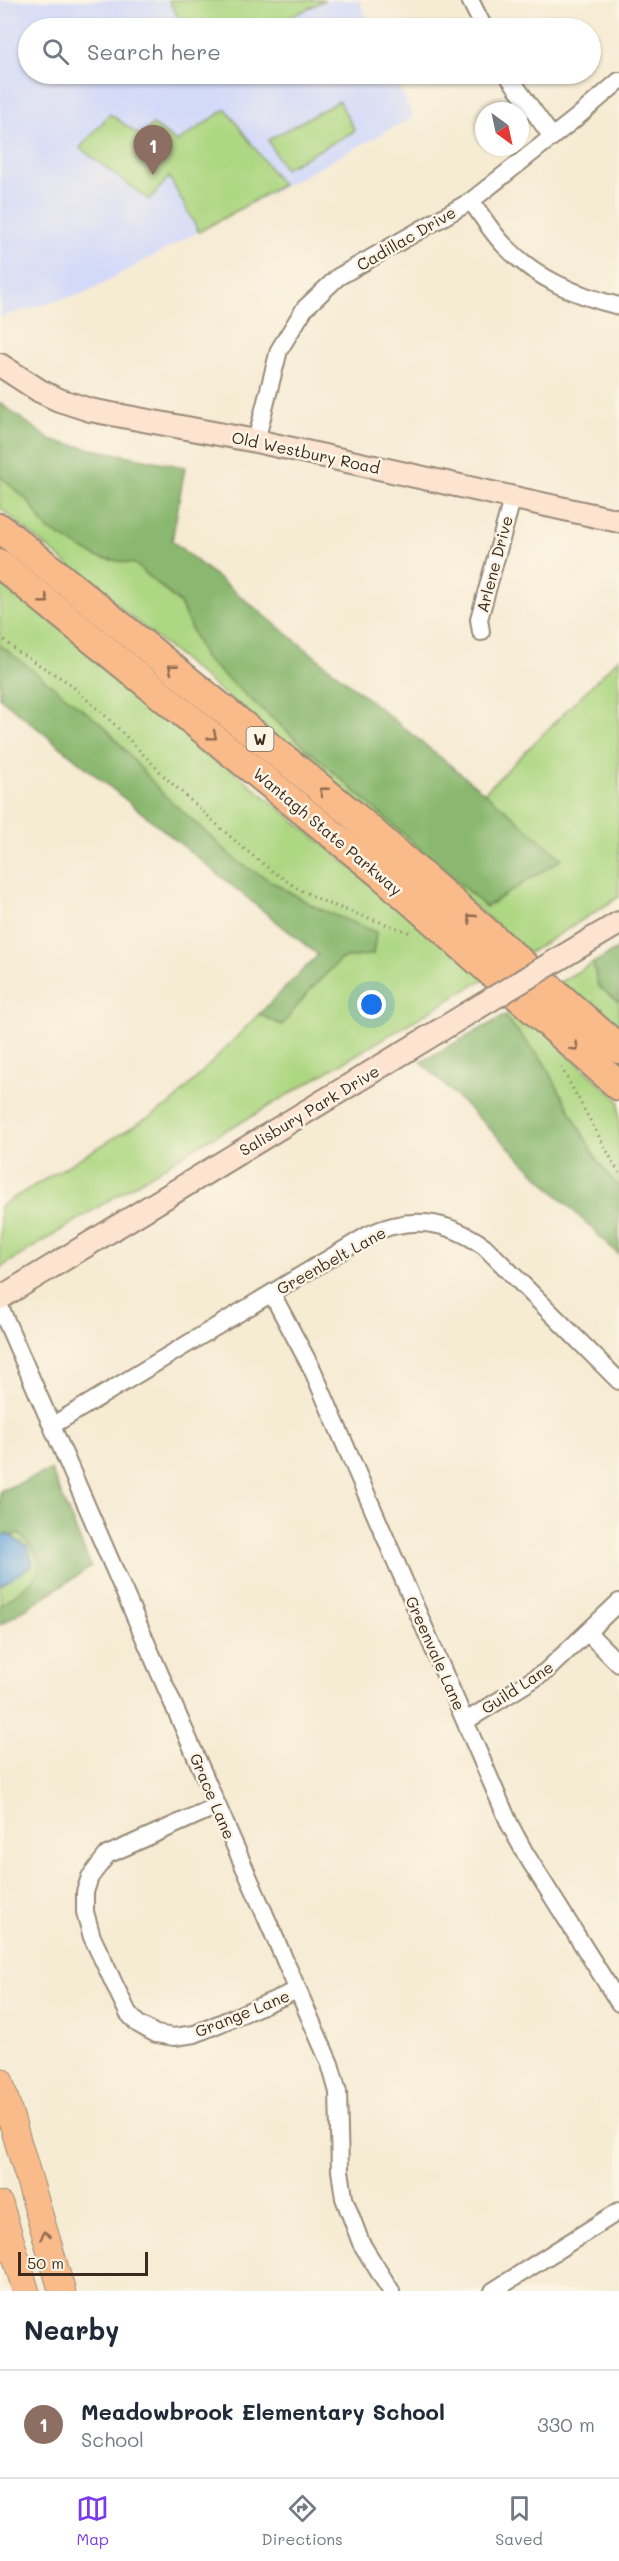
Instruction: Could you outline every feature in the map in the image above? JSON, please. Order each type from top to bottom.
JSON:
[{"type":"highway","name":"Wantagh State Parkway","points":[[0,528],[351,813],[619,1049]]},
{"type":"highway","name":"Wantagh State Parkway","points":[[0,564],[373,866],[619,1086]]},
{"type":"main road","name":"Old Westbury Road","points":[[0,365],[40,391],[90,410],[256,441],[619,521]]},
{"type":"main road","name":"Salisbury Park Drive","points":[[0,1298],[619,923]]},
{"type":"main road","points":[[0,2081],[62,2291]]},
{"type":"main road","points":[[0,2205],[26,2291]]},
{"type":"street","points":[[470,0],[479,18]]},
{"type":"street","name":"Cadillac Drive","points":[[256,441],[279,350],[305,308],[338,277],[471,201],[619,81]]},
{"type":"street","points":[[514,84],[552,137]]},
{"type":"street","points":[[471,201],[503,244],[523,262],[564,289],[619,306]]},
{"type":"street","name":"Arlene Drive","points":[[481,632],[480,619],[513,496]]},
{"type":"street","name":"Greenbelt Lane","points":[[53,1425],[369,1235],[385,1227],[421,1222],[464,1232],[484,1246],[619,1382]]},
{"type":"street","name":"Greenvale Lane","points":[[272,1294],[312,1371],[525,1853],[619,2002]]},
{"type":"street","name":"Grace Lane","points":[[0,1307],[330,2064],[338,2092],[340,2170],[344,2198],[361,2243],[392,2291]]},
{"type":"street","name":"Guild Lane","points":[[466,1721],[545,1672],[619,1602]]},
{"type":"street","points":[[588,1633],[619,1664]]},
{"type":"street","name":"Grange Lane","points":[[217,1806],[107,1855],[90,1877],[85,1892],[85,1912],[92,1936],[128,2013],[138,2024],[156,2034],[174,2037],[195,2034],[298,1990]]},
{"type":"street","points":[[493,2291],[619,2211]]},
{"type":"path","points":[[0,636],[18,652],[69,683],[113,723],[167,779],[243,848],[288,882],[329,904],[419,935]]},
{"type":"path","points":[[558,1060],[619,1173]]},
{"type":"shaded area","points":[[0,0],[359,0],[367,18],[18,18],[18,84],[398,84],[413,117],[84,293],[0,317]]},
{"type":"green space","points":[[169,0],[325,0],[288,18],[179,18]]},
{"type":"green space","points":[[339,101],[355,131],[284,169],[268,140]]},
{"type":"green space","points":[[226,109],[282,185],[199,232],[169,177],[149,200],[80,148],[110,114],[142,137],[152,124],[177,142]]},
{"type":"green space","points":[[0,403],[52,441],[185,467],[172,541],[512,815],[562,859],[486,907],[204,658],[180,603],[135,564],[97,557],[47,529],[29,502],[0,476]]},
{"type":"green space","points":[[0,476],[29,502],[47,529],[97,557],[135,564],[180,604],[204,658],[486,907],[512,815],[484,793],[619,658],[619,897],[529,953],[289,748],[0,508]]},
{"type":"green space","points":[[0,579],[486,978],[247,1119],[205,1141],[0,1268],[0,1206],[171,1104],[259,1014],[282,1025],[310,990],[341,959],[373,954],[376,933],[315,907],[241,864],[163,794],[104,726],[10,655],[0,645]]},
{"type":"green space","points":[[0,645],[104,726],[163,794],[241,864],[315,907],[376,932],[373,954],[341,959],[310,990],[282,1025],[259,1014],[318,955],[0,698]]},
{"type":"green space","points":[[619,948],[619,1002],[598,986],[593,963]]},
{"type":"green space","points":[[593,963],[598,986],[619,1002],[619,1037],[560,982]]},
{"type":"green space","points":[[518,1007],[619,1101],[619,1188],[597,1160],[543,1061],[504,1016]]},
{"type":"green space","points":[[504,1016],[543,1061],[597,1160],[619,1188],[619,1255],[421,1062]]},
{"type":"green space","points":[[51,1470],[91,1567],[0,1625],[0,1605],[36,1576],[40,1565],[35,1552],[19,1533],[0,1540],[0,1491]]},
{"type":"green space","points":[[19,1533],[37,1556],[39,1570],[24,1588],[0,1605],[0,1540]]},
{"type":"water","points":[[7,1534],[28,1547],[33,1565],[0,1586],[0,1536]]},
{"type":"place","name":"Meadowbrook Elementary School","points":[[153,175]]}]
